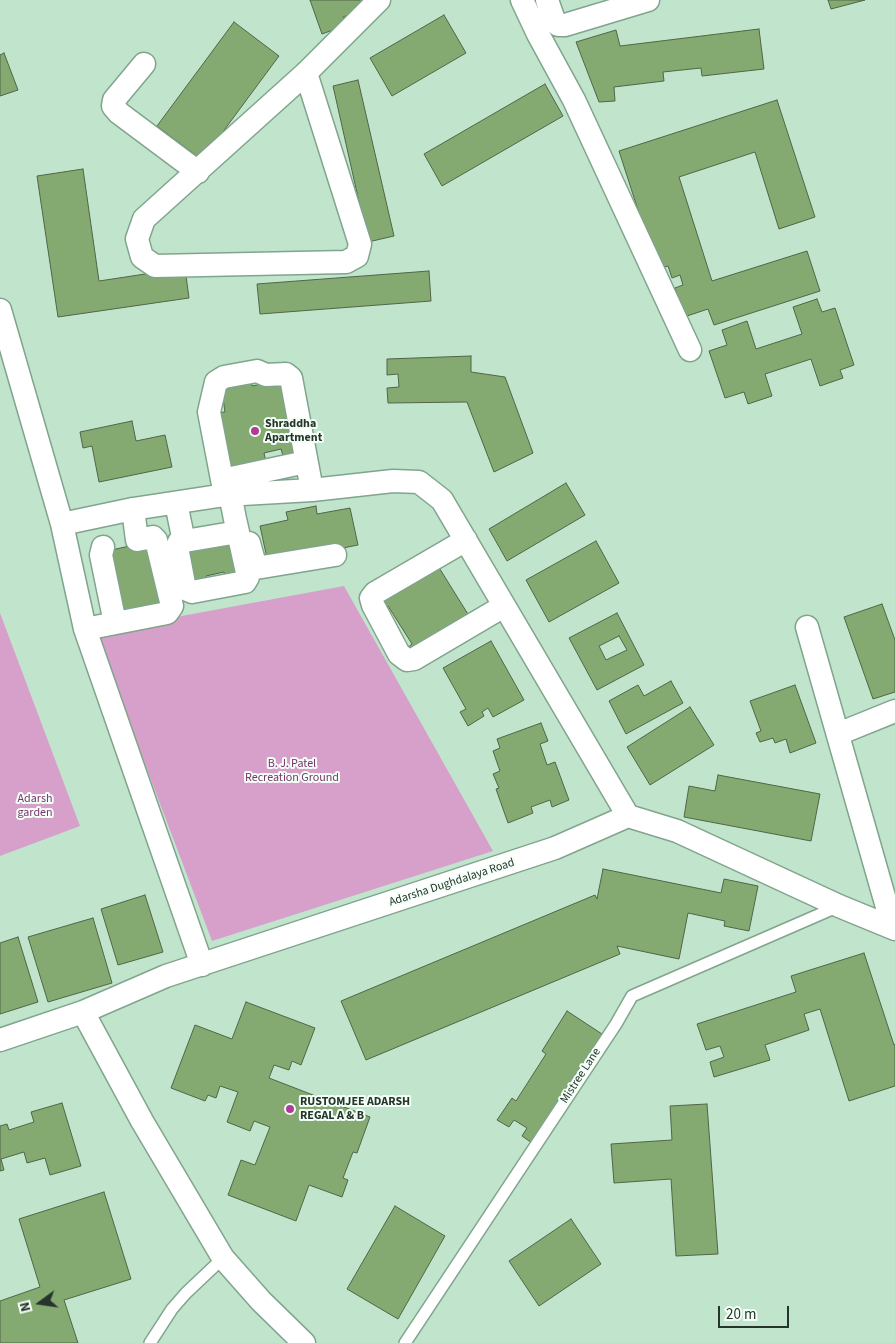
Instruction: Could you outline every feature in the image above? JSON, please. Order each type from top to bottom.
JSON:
[{"type":"street","points":[[306,73],[360,244],[357,256],[346,262],[155,266],[142,257],[138,239],[144,219],[306,73],[379,0]]},
{"type":"street","points":[[522,0],[574,100],[690,350]]},
{"type":"street","points":[[547,0],[554,20],[558,25],[565,25],[648,0]]},
{"type":"street","points":[[144,64],[114,100],[113,106],[119,113],[198,172]]},
{"type":"street","points":[[0,310],[9,372],[62,524],[85,629],[202,965]]},
{"type":"street","points":[[238,532],[179,542],[176,547],[185,589],[192,592],[245,582],[248,577],[229,491],[209,412],[216,382],[224,377],[257,372],[266,375],[286,374],[291,378],[312,490]]},
{"type":"street","points":[[62,524],[229,491],[306,462]]},
{"type":"street","points":[[229,491],[312,490],[393,481],[420,482],[442,500],[628,816],[677,831],[839,906],[894,928]]},
{"type":"street","points":[[229,491],[256,568],[335,555]]},
{"type":"street","points":[[176,502],[184,542]]},
{"type":"street","points":[[85,629],[167,613],[172,606],[156,540],[153,537],[133,541],[133,509]]},
{"type":"street","points":[[466,540],[375,593],[371,598],[372,606],[399,654],[407,660],[414,659],[504,606]]},
{"type":"street","points":[[103,547],[101,555],[114,623]]},
{"type":"street","points":[[807,627],[894,928]]},
{"type":"street","points":[[838,734],[895,711]]},
{"type":"street","name":"Adarsha Dughdalaya Road","points":[[0,1040],[83,1012],[166,976],[555,848],[628,816]]},
{"type":"street","points":[[83,1012],[142,1122],[223,1258],[261,1301],[304,1343]]},
{"type":"lane","name":"Mistree Lane","points":[[405,1343],[616,1024],[632,996],[839,906]]},
{"type":"lane","points":[[150,1343],[172,1309],[223,1258]]},
{"type":"green space","name":"B. J. Patel Recreation Ground","points":[[344,586],[493,851],[212,941],[95,632]]},
{"type":"green space","name":"Adarsh garden","points":[[0,613],[80,826],[0,856]]},
{"type":"building","points":[[310,0],[360,0],[363,9],[343,17],[346,25],[322,34]]},
{"type":"building","points":[[828,0],[865,0],[831,9]]},
{"type":"building","points":[[444,15],[466,53],[392,96],[370,58]]},
{"type":"building","points":[[234,22],[279,56],[202,160],[157,126]]},
{"type":"building","points":[[759,29],[764,69],[702,76],[701,68],[663,72],[664,81],[614,87],[615,101],[599,102],[576,42],[616,30],[620,46]]},
{"type":"building","points":[[4,53],[18,90],[0,96],[0,55]]},
{"type":"building","points":[[358,80],[394,236],[368,242],[333,86]]},
{"type":"building","points":[[545,84],[563,116],[442,186],[424,154]]},
{"type":"building","points":[[777,100],[815,217],[779,229],[755,152],[679,177],[712,281],[807,251],[820,291],[714,325],[708,309],[684,317],[675,288],[683,285],[680,275],[672,278],[668,266],[657,269],[619,151]]},
{"type":"building","points":[[83,169],[99,281],[185,268],[189,298],[58,317],[37,176]]},
{"type":"building","points":[[429,271],[431,301],[260,314],[257,284]]},
{"type":"building","points":[[817,299],[822,312],[835,308],[854,365],[840,370],[843,378],[820,386],[811,359],[765,374],[772,396],[748,404],[744,392],[725,398],[709,351],[727,345],[722,330],[747,321],[756,349],[802,334],[793,307]]},
{"type":"building","points":[[471,356],[471,372],[505,377],[533,453],[494,472],[467,402],[388,403],[387,388],[399,387],[398,374],[387,375],[387,359]]},
{"type":"building","name":"Shraddha Apartment","points":[[250,377],[252,386],[281,380],[297,456],[284,459],[281,449],[264,453],[266,462],[228,476],[215,413],[225,412],[221,385]]},
{"type":"building","points":[[132,421],[136,441],[165,435],[172,467],[99,482],[92,446],[83,448],[80,432]]},
{"type":"building","points":[[566,483],[585,515],[507,561],[489,529]]},
{"type":"building","points":[[316,506],[317,514],[350,508],[358,545],[268,563],[260,526],[288,520],[286,512]]},
{"type":"building","points":[[235,537],[244,578],[226,581],[224,572],[206,576],[208,585],[189,589],[181,548]]},
{"type":"building","points":[[152,541],[165,605],[120,614],[107,551]]},
{"type":"building","points":[[596,541],[619,583],[549,622],[526,580]]},
{"type":"building","points":[[438,566],[471,619],[411,656],[407,648],[412,644],[388,606],[383,609],[379,602]]},
{"type":"building","points":[[882,604],[895,640],[895,692],[873,699],[844,617]]},
{"type":"building","points":[[617,613],[644,665],[597,690],[569,638]],"holes":[[[619,636],[627,650],[606,660],[599,646]]]},
{"type":"building","points":[[491,641],[524,700],[493,717],[488,708],[482,712],[484,716],[468,726],[460,712],[466,709],[443,668]]},
{"type":"building","points":[[671,681],[683,703],[626,734],[609,701],[638,685],[644,696]]},
{"type":"building","points":[[795,685],[816,743],[790,753],[786,739],[775,743],[773,738],[760,742],[756,733],[761,731],[750,701]]},
{"type":"building","points":[[690,707],[714,745],[650,785],[627,747]]},
{"type":"building","points":[[541,723],[548,741],[540,744],[547,765],[555,762],[569,800],[552,807],[550,800],[531,807],[533,813],[508,823],[496,789],[499,788],[493,774],[500,771],[493,751],[500,748],[497,739]]},
{"type":"building","points":[[718,775],[820,794],[811,841],[684,817],[689,786],[715,791]]},
{"type":"building","points":[[603,869],[721,893],[724,879],[758,886],[749,931],[724,926],[725,921],[688,913],[679,959],[617,946],[620,954],[366,1060],[341,1001],[595,895],[597,899]]},
{"type":"building","points":[[145,895],[163,952],[118,965],[101,909]]},
{"type":"building","points":[[93,918],[112,983],[48,1002],[28,937]]},
{"type":"building","points":[[18,937],[38,1002],[0,1014],[0,943]]},
{"type":"building","points":[[864,953],[895,1044],[895,1086],[849,1101],[820,1009],[804,1014],[809,1030],[765,1045],[770,1060],[714,1077],[710,1062],[724,1057],[720,1046],[706,1050],[697,1024],[796,992],[791,976]]},
{"type":"building","name":"RUSTOMJEE ADARSH REGAL A & B","points":[[246,1002],[315,1028],[301,1065],[292,1061],[289,1070],[274,1065],[269,1078],[370,1117],[357,1153],[353,1152],[343,1178],[348,1180],[342,1197],[309,1185],[296,1221],[228,1195],[241,1160],[255,1165],[270,1127],[254,1121],[250,1131],[227,1122],[238,1092],[220,1086],[216,1098],[208,1095],[205,1101],[171,1088],[195,1025],[232,1039]]},
{"type":"building","points":[[567,1011],[602,1034],[532,1143],[522,1136],[527,1128],[514,1120],[509,1127],[497,1120],[512,1098],[516,1101],[546,1054],[542,1051]]},
{"type":"building","points":[[62,1103],[81,1166],[50,1175],[45,1158],[27,1163],[24,1152],[1,1159],[4,1170],[0,1171],[0,1126],[7,1124],[9,1130],[34,1122],[31,1112]]},
{"type":"building","points":[[707,1104],[718,1254],[676,1256],[671,1179],[614,1183],[611,1144],[672,1140],[670,1106]]},
{"type":"building","points":[[104,1192],[131,1279],[64,1300],[78,1343],[0,1343],[0,1301],[40,1287],[19,1219]]},
{"type":"building","points":[[395,1206],[445,1236],[398,1319],[347,1289]]},
{"type":"building","points":[[571,1219],[601,1264],[539,1306],[509,1261]]},
{"type":"place","name":"Shraddha Apartment","points":[[255,431]]},
{"type":"place","name":"RUSTOMJEE ADARSH REGAL A & B","points":[[290,1109]]}]
